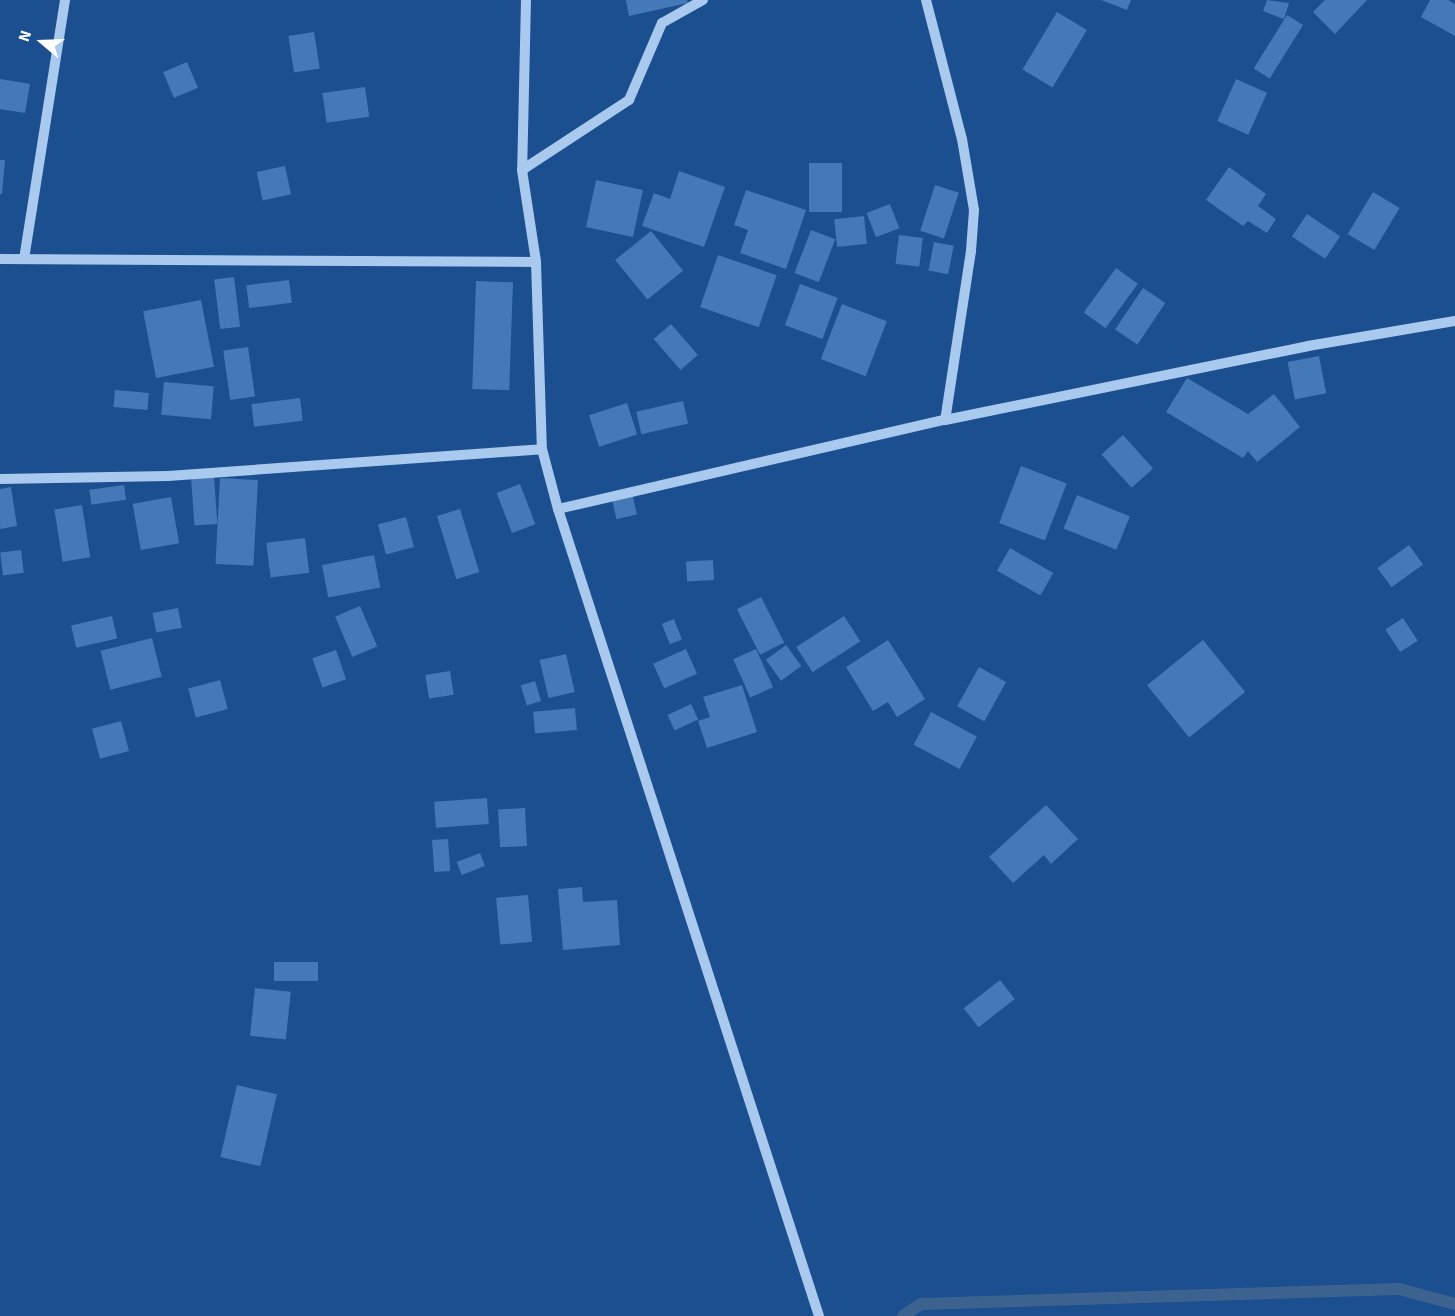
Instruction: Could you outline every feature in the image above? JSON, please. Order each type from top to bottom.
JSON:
[{"type":"street","points":[[24,260],[65,0]]},
{"type":"street","points":[[526,0],[522,170],[536,262],[542,449],[558,509],[819,1316]]},
{"type":"street","points":[[522,170],[629,100],[662,23],[703,0]]},
{"type":"street","points":[[926,0],[962,139],[974,210],[971,250],[945,420]]},
{"type":"street","points":[[0,259],[536,262]]},
{"type":"street","points":[[558,509],[945,420],[1308,346],[1455,321]]},
{"type":"street","points":[[0,478],[168,476],[542,449]]},
{"type":"building","points":[[626,0],[687,0],[688,3],[629,16]]},
{"type":"building","points":[[1101,0],[1131,0],[1127,10]]},
{"type":"building","points":[[1267,0],[1289,3],[1284,19],[1263,11]]},
{"type":"building","points":[[1325,0],[1367,0],[1335,34],[1313,12]]},
{"type":"building","points":[[1430,0],[1448,0],[1455,4],[1455,36],[1421,17]]},
{"type":"building","points":[[1057,12],[1087,30],[1052,87],[1022,69]]},
{"type":"building","points":[[1287,15],[1303,25],[1270,78],[1254,68]]},
{"type":"building","points":[[314,32],[320,69],[294,73],[288,36]]},
{"type":"building","points":[[187,62],[198,88],[174,98],[163,72]]},
{"type":"building","points":[[0,79],[30,84],[25,113],[0,109]]},
{"type":"building","points":[[1236,79],[1267,93],[1248,135],[1217,121]]},
{"type":"building","points":[[365,87],[369,117],[327,123],[322,93]]},
{"type":"building","points":[[0,160],[5,160],[2,194],[0,194]]},
{"type":"building","points":[[809,163],[842,163],[842,212],[809,212]]},
{"type":"building","points":[[285,166],[291,194],[263,200],[257,172]]},
{"type":"building","points":[[1229,167],[1266,194],[1258,206],[1276,219],[1267,233],[1248,221],[1243,226],[1206,200]]},
{"type":"building","points":[[679,171],[725,187],[704,247],[642,226],[654,193],[670,199]]},
{"type":"building","points":[[596,180],[643,190],[633,237],[586,227]]},
{"type":"building","points":[[935,185],[959,193],[944,238],[920,231]]},
{"type":"building","points":[[746,190],[806,210],[786,269],[740,253],[748,230],[734,225]]},
{"type":"building","points":[[1373,192],[1400,208],[1374,250],[1348,234]]},
{"type":"building","points":[[890,204],[899,228],[876,237],[867,213]]},
{"type":"building","points":[[1307,214],[1340,236],[1325,259],[1292,236]]},
{"type":"building","points":[[864,216],[867,244],[837,247],[834,219]]},
{"type":"building","points":[[811,230],[835,239],[819,282],[795,273]]},
{"type":"building","points":[[651,231],[683,271],[647,300],[615,260]]},
{"type":"building","points":[[899,235],[923,238],[919,267],[895,264]]},
{"type":"building","points":[[934,242],[954,246],[948,274],[928,270]]},
{"type":"building","points":[[718,255],[777,275],[759,327],[700,307]]},
{"type":"building","points":[[1116,268],[1138,284],[1106,328],[1084,312]]},
{"type":"building","points":[[234,277],[240,327],[220,329],[214,279]]},
{"type":"building","points":[[289,280],[292,303],[249,308],[246,285]]},
{"type":"building","points":[[476,281],[513,282],[509,390],[472,389]]},
{"type":"building","points":[[800,284],[838,298],[823,339],[785,325]]},
{"type":"building","points":[[1143,288],[1165,303],[1137,345],[1115,329]]},
{"type":"building","points":[[201,300],[214,367],[156,378],[143,311]]},
{"type":"building","points":[[842,304],[887,321],[866,376],[821,359]]},
{"type":"building","points":[[671,324],[698,355],[681,370],[654,339]]},
{"type":"building","points":[[248,347],[255,397],[230,400],[223,350]]},
{"type":"building","points":[[1319,356],[1326,393],[1295,399],[1288,362]]},
{"type":"building","points":[[1187,378],[1248,414],[1274,394],[1300,427],[1257,462],[1248,451],[1243,458],[1166,412]]},
{"type":"building","points":[[164,382],[214,386],[211,419],[161,415]]},
{"type":"building","points":[[115,390],[149,393],[147,410],[114,407]]},
{"type":"building","points":[[300,398],[303,421],[254,427],[251,404]]},
{"type":"building","points":[[683,401],[688,423],[641,434],[636,412]]},
{"type":"building","points":[[627,403],[637,434],[599,447],[589,415]]},
{"type":"building","points":[[1123,435],[1153,468],[1132,488],[1101,454]]},
{"type":"building","points":[[1021,466],[1067,484],[1045,541],[999,523]]},
{"type":"building","points":[[214,476],[217,524],[194,525],[191,478]]},
{"type":"building","points":[[220,478],[258,480],[253,566],[215,564]]},
{"type":"building","points":[[520,484],[535,524],[512,533],[497,493]]},
{"type":"building","points":[[124,485],[126,500],[91,505],[89,490]]},
{"type":"building","points":[[11,487],[17,526],[0,529],[0,489]]},
{"type":"building","points":[[632,493],[637,514],[616,519],[612,498]]},
{"type":"building","points":[[1077,495],[1130,516],[1116,550],[1064,528]]},
{"type":"building","points":[[171,497],[179,543],[141,550],[133,504]]},
{"type":"building","points":[[82,505],[90,557],[63,562],[54,509]]},
{"type":"building","points":[[460,509],[479,572],[456,579],[437,516]]},
{"type":"building","points":[[406,517],[414,547],[386,554],[378,525]]},
{"type":"building","points":[[305,538],[309,573],[271,577],[266,543]]},
{"type":"building","points":[[1409,545],[1423,564],[1392,587],[1377,568]]},
{"type":"building","points":[[1010,548],[1053,573],[1040,596],[997,571]]},
{"type":"building","points":[[21,550],[24,573],[3,575],[0,553]]},
{"type":"building","points":[[374,555],[380,587],[328,598],[322,565]]},
{"type":"building","points":[[713,560],[714,580],[687,581],[686,561]]},
{"type":"building","points":[[761,597],[784,642],[760,655],[737,609]]},
{"type":"building","points":[[360,606],[377,647],[352,657],[335,617]]},
{"type":"building","points":[[178,608],[182,628],[156,633],[152,613]]},
{"type":"building","points":[[112,616],[117,638],[76,648],[71,625]]},
{"type":"building","points":[[844,616],[860,641],[813,672],[796,647]]},
{"type":"building","points":[[1403,618],[1418,641],[1400,652],[1385,629]]},
{"type":"building","points":[[674,619],[682,640],[670,644],[662,624]]},
{"type":"building","points":[[152,638],[162,677],[110,690],[101,651]]},
{"type":"building","points":[[888,640],[925,699],[897,717],[888,702],[873,711],[846,667]]},
{"type":"building","points":[[1203,640],[1245,692],[1189,737],[1147,685]]},
{"type":"building","points":[[786,645],[801,666],[781,681],[766,660]]},
{"type":"building","points":[[686,649],[697,674],[664,688],[653,664]]},
{"type":"building","points":[[756,649],[773,687],[750,698],[733,659]]},
{"type":"building","points":[[336,650],[346,679],[322,687],[312,658]]},
{"type":"building","points":[[566,654],[575,692],[548,698],[540,660]]},
{"type":"building","points":[[979,667],[1006,682],[984,721],[957,706]]},
{"type":"building","points":[[450,671],[454,695],[429,699],[425,675]]},
{"type":"building","points":[[220,680],[228,709],[196,718],[188,689]]},
{"type":"building","points":[[535,681],[541,701],[527,705],[521,685]]},
{"type":"building","points":[[742,685],[757,732],[707,748],[698,721],[710,717],[703,697]]},
{"type":"building","points":[[691,704],[698,719],[675,730],[667,715]]},
{"type":"building","points":[[575,708],[577,730],[535,734],[533,712]]},
{"type":"building","points":[[931,712],[977,736],[960,769],[914,745]]},
{"type":"building","points":[[121,721],[129,751],[100,759],[92,729]]},
{"type":"building","points":[[487,798],[489,824],[436,828],[434,802]]},
{"type":"building","points":[[1046,805],[1078,839],[1051,864],[1044,855],[1013,883],[989,857]]},
{"type":"building","points":[[525,808],[527,846],[500,847],[498,809]]},
{"type":"building","points":[[448,839],[450,871],[434,872],[432,840]]},
{"type":"building","points":[[480,853],[485,866],[462,875],[457,862]]},
{"type":"building","points":[[582,887],[583,902],[617,900],[620,945],[563,950],[558,889]]},
{"type":"building","points":[[528,895],[532,942],[500,945],[496,898]]},
{"type":"building","points":[[274,962],[318,962],[318,981],[274,981]]},
{"type":"building","points":[[1000,980],[1015,999],[979,1027],[964,1008]]},
{"type":"building","points":[[255,988],[291,992],[286,1040],[250,1036]]},
{"type":"building","points":[[237,1085],[277,1094],[260,1166],[220,1157]]},
{"type":"waterway","points":[[903,1316],[921,1304],[1399,1289],[1455,1304]]}]
